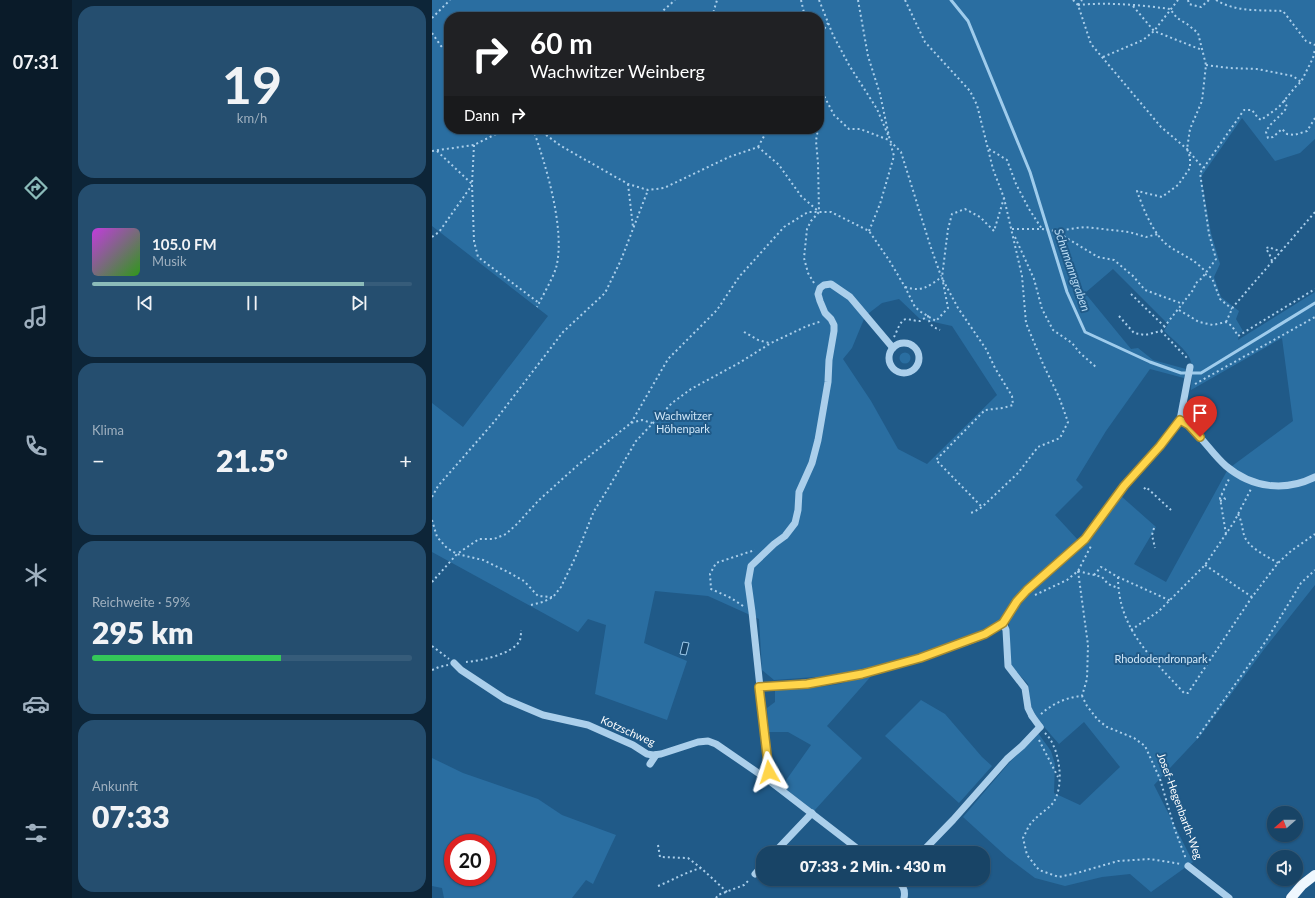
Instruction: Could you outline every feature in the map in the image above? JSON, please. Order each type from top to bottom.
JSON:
[{"type":"main road","points":[[1291,898],[1302,885],[1315,875]]},
{"type":"street","points":[[767,779],[769,772],[748,583],[751,566],[774,544],[785,536],[795,523],[798,510],[799,492],[818,440],[828,382],[829,360],[834,325],[825,313],[820,301],[818,294],[820,288],[824,285],[831,284],[839,288],[850,297],[892,347]]},
{"type":"street","points":[[904,343],[914,346],[919,355],[919,360],[914,369],[901,372],[892,367],[889,358],[892,347],[904,343]]},
{"type":"street","points":[[759,687],[807,684],[870,672],[920,658],[964,643],[985,634],[1003,623],[1017,601],[1027,590],[1085,539],[1124,486],[1160,446],[1180,420],[1190,367]]},
{"type":"street","points":[[1180,420],[1189,425],[1226,466],[1245,478],[1271,486],[1282,486],[1293,485],[1315,477]]},
{"type":"street","points":[[928,846],[1007,759],[1037,730],[1034,717],[1028,708],[1025,688],[1008,666],[1006,630],[1003,623]]},
{"type":"street","name":"Kotzschweg","points":[[454,663],[461,670],[505,699],[543,714],[588,725],[633,745],[647,754],[656,755],[698,742],[708,741],[716,744],[767,779],[854,846]]},
{"type":"street","points":[[650,764],[656,755]]},
{"type":"street","points":[[781,846],[812,813]]},
{"type":"street","name":"Josef-Hegenbarth-Weg","points":[[1188,866],[1229,898]]},
{"type":"street","points":[[904,886],[904,898]]},
{"type":"path","points":[[432,18],[450,0]]},
{"type":"path","points":[[662,12],[675,0]]},
{"type":"path","points":[[713,12],[717,0]]},
{"type":"path","points":[[801,0],[804,12]]},
{"type":"path","points":[[818,0],[823,12]]},
{"type":"path","points":[[858,0],[868,56],[880,94],[894,156],[880,204],[869,231]]},
{"type":"path","points":[[905,0],[925,42],[970,92],[978,105],[993,169],[1004,198],[1012,229],[1022,276],[1026,323],[1059,397],[1068,422],[1060,438],[1038,447],[1018,473],[982,507],[970,513]]},
{"type":"path","points":[[1073,0],[1078,4],[1090,44],[1160,127],[1187,149],[1203,168]]},
{"type":"path","points":[[1078,4],[1082,0]]},
{"type":"path","points":[[1103,58],[1143,40],[1154,31],[1178,0]]},
{"type":"path","points":[[1188,0],[1189,4],[1201,7],[1209,0]]},
{"type":"path","points":[[1216,0],[1223,5],[1239,8],[1283,11],[1306,41],[1315,45]]},
{"type":"path","points":[[1078,4],[1102,2],[1170,9],[1177,18],[1188,24],[1198,33],[1206,65],[1202,101],[1190,130],[1187,149],[1190,157],[1190,168],[1178,184],[1162,197],[1137,191],[1144,211],[1164,242],[1194,261],[1212,278],[1220,299],[1232,309]]},
{"type":"path","points":[[1133,6],[1154,31],[1202,50]]},
{"type":"path","points":[[824,14],[849,65],[877,109],[890,141],[901,152],[930,245],[942,277],[958,308],[986,349],[995,368],[1012,396],[1013,405],[985,410],[936,460],[982,507]]},
{"type":"path","points":[[824,29],[828,23]]},
{"type":"path","points":[[432,33],[444,49]]},
{"type":"path","points":[[1118,316],[1134,333],[1145,335],[1161,331],[1183,304],[1196,283],[1206,273],[1216,259],[1209,234],[1200,173],[1244,110],[1252,110],[1261,120],[1278,107],[1296,85],[1301,82],[1313,58],[1315,49]]},
{"type":"path","points":[[1206,65],[1257,69],[1292,76],[1301,82]]},
{"type":"path","points":[[824,96],[834,115],[849,129],[860,129],[890,141]]},
{"type":"path","points":[[1284,100],[1286,107],[1282,114],[1268,127],[1266,132],[1268,138],[1273,137],[1282,129],[1287,134],[1294,135],[1307,130],[1315,118]]},
{"type":"path","points":[[432,151],[474,145],[496,134]]},
{"type":"path","points":[[536,134],[551,192],[559,239],[556,268],[537,307]]},
{"type":"path","points":[[544,134],[560,146],[628,184],[648,190],[664,188],[729,157],[758,147],[765,134]]},
{"type":"path","points":[[817,134],[816,141],[819,212],[811,221],[807,230],[804,258],[808,273],[817,288],[818,294]]},
{"type":"path","points":[[474,145],[472,184],[474,241],[478,257],[539,303]]},
{"type":"path","points":[[758,147],[779,165],[801,196],[819,212]]},
{"type":"path","points":[[988,148],[1007,160],[1016,184],[1029,209],[1042,229]]},
{"type":"path","points":[[437,151],[472,184]]},
{"type":"path","points":[[432,237],[439,232],[472,184]]},
{"type":"path","points":[[628,184],[633,228]]},
{"type":"path","points":[[432,497],[438,486],[494,422],[563,332],[605,293],[621,260],[648,190]]},
{"type":"path","points":[[432,582],[457,554],[479,539],[494,539],[506,534],[539,500],[578,465],[631,423],[668,360],[717,310],[740,277],[784,227],[808,212],[831,212],[869,231],[889,260],[915,307],[936,321],[948,308],[942,277],[948,229],[952,214],[965,209],[980,217],[994,231],[1004,198]]},
{"type":"path","points":[[1226,322],[1232,309],[1315,212]]},
{"type":"path","points":[[1012,229],[1042,229],[1055,231],[1085,227],[1129,232],[1146,237],[1158,234]]},
{"type":"path","points":[[1012,229],[1034,279],[1042,309],[1053,330],[1072,343],[1080,353],[1097,368]]},
{"type":"path","points":[[1055,231],[1098,257],[1114,260],[1133,276],[1145,290],[1183,304]]},
{"type":"path","points":[[1272,261],[1266,248],[1270,247],[1281,251]]},
{"type":"path","points":[[1269,253],[1273,249]]},
{"type":"path","points":[[905,287],[916,290],[927,286],[942,277]]},
{"type":"path","points":[[1178,310],[1199,322],[1213,325],[1226,322],[1232,326],[1238,336],[1315,289]]},
{"type":"path","points":[[1131,294],[1164,326]]},
{"type":"path","points":[[928,316],[929,322],[932,326],[940,330]]},
{"type":"path","points":[[892,347],[904,320],[920,322],[928,316]]},
{"type":"path","points":[[1187,389],[1315,317]]},
{"type":"path","points":[[531,605],[543,602],[553,597],[561,587],[575,558],[594,511],[610,487],[636,441],[672,403],[691,389],[770,343],[807,326],[831,319]]},
{"type":"path","points":[[1161,331],[1188,359],[1190,367]]},
{"type":"path","points":[[744,332],[758,340],[770,343]]},
{"type":"path","points":[[631,423],[642,420],[652,423]]},
{"type":"path","points":[[1226,534],[1220,501],[1221,495],[1233,470]]},
{"type":"path","points":[[1131,630],[1171,601],[1205,565],[1226,534],[1255,482]]},
{"type":"path","points":[[1144,489],[1146,487],[1170,510]]},
{"type":"path","points":[[1220,501],[1225,499],[1221,495]]},
{"type":"path","points":[[1238,514],[1241,519],[1244,535],[1250,544],[1278,563]]},
{"type":"path","points":[[432,520],[437,537],[447,548],[457,554],[483,560],[508,572],[524,581],[538,596],[553,597]]},
{"type":"path","points":[[1154,528],[1152,535],[1155,548]]},
{"type":"path","points":[[1118,577],[1118,588],[1124,612],[1131,630],[1142,646],[1184,693],[1188,693],[1252,597],[1278,563],[1291,551],[1315,534]]},
{"type":"path","points":[[1035,596],[1067,580],[1078,571],[1094,541]]},
{"type":"path","points":[[752,612],[731,598],[711,589],[710,574],[716,563],[758,549]]},
{"type":"path","points":[[1205,565],[1252,597]]},
{"type":"path","points":[[1094,575],[1101,567],[1118,577],[1171,601]]},
{"type":"path","points":[[1197,738],[1266,641],[1301,583],[1315,570]]},
{"type":"path","points":[[1078,571],[1102,578],[1108,584],[1118,588]]},
{"type":"path","points":[[1034,717],[1056,703],[1076,696],[1082,696],[1087,679],[1088,645],[1078,571]]},
{"type":"path","points":[[468,662],[493,657],[512,648],[520,639],[521,630]]},
{"type":"path","points":[[432,646],[454,663]]},
{"type":"path","points":[[432,670],[439,666],[454,663]]},
{"type":"path","name":"Josef-Hegenbarth-Weg","points":[[1082,696],[1087,706],[1098,720],[1107,727],[1134,738],[1145,746],[1160,779],[1175,830],[1188,866]]},
{"type":"path","points":[[1037,730],[1049,736],[1056,748],[1059,763],[1058,788],[1053,802],[1032,823],[1023,838],[1027,855],[1039,870],[1058,877],[1076,874],[1118,861],[1150,859],[1188,866]]},
{"type":"path","points":[[1037,730],[1044,753],[1059,779]]},
{"type":"path","points":[[658,845],[660,856],[688,858],[727,892]]},
{"type":"path","points":[[658,886],[681,877],[690,871],[701,868]]},
{"type":"path","points":[[716,898],[718,895],[744,885],[755,874]]},
{"type":"green space","name":"Wachwitzer Höhenpark","points":[[432,0],[1315,0],[1315,139],[1300,153],[1275,161],[1242,118],[1201,177],[1211,233],[1220,264],[1214,277],[1221,297],[1239,311],[1236,319],[1243,331],[1239,334],[1238,340],[1315,292],[1315,585],[1265,648],[1201,735],[1154,785],[1193,862],[1151,892],[1130,874],[1102,877],[1065,886],[1035,878],[1007,857],[963,817],[1009,763],[1038,733],[1051,751],[1055,764],[1054,793],[1080,805],[1120,767],[1084,722],[1059,744],[1040,721],[1031,706],[1028,684],[1010,665],[1009,620],[1030,592],[1064,560],[1121,496],[1156,527],[1134,564],[1166,582],[1228,469],[1293,421],[1282,338],[1191,390],[1191,363],[1182,348],[1164,331],[1168,324],[1113,269],[1085,293],[1131,349],[1138,348],[1153,360],[1186,369],[1184,378],[1150,369],[1106,431],[1076,480],[1083,487],[1055,515],[1078,540],[1023,589],[1012,602],[1002,619],[978,632],[922,653],[838,676],[816,679],[815,677],[774,680],[762,670],[759,619],[708,596],[655,591],[644,643],[687,661],[667,720],[595,694],[606,625],[588,619],[578,632],[432,552],[432,403],[463,427],[548,316],[432,226]],"holes":[[[899,299],[920,319],[952,326],[997,395],[927,464],[898,449],[871,401],[843,359],[852,348],[864,319],[882,303]]]},
{"type":"green space","points":[[905,352],[909,354],[911,358],[909,362],[905,364],[901,362],[899,358],[901,354]]},
{"type":"green space","points":[[873,674],[827,726],[862,758],[814,811],[782,786],[811,745],[788,732],[769,732],[767,708],[775,702],[775,690],[813,688],[839,684]]},
{"type":"green space","points":[[921,700],[945,714],[982,757],[992,766],[959,803],[885,736]]},
{"type":"green space","points":[[432,758],[463,773],[538,799],[562,815],[616,835],[593,884],[586,880],[572,898],[444,898],[442,888],[432,886]]},
{"type":"shaded area","points":[[683,642],[689,643],[686,655],[680,654]]},
{"type":"waterway","name":"Schumanngraben","points":[[951,0],[968,21],[1030,172],[1067,292],[1085,332],[1150,362],[1181,373],[1201,373],[1315,303]]},
{"type":"route","points":[[769,772],[759,687],[807,684],[862,674],[920,658],[985,634],[1003,623],[1017,601],[1027,590],[1085,539],[1124,486],[1160,446],[1180,420],[1189,425],[1200,437]]},
{"type":"park label","name":"Rhododendronpark","points":[[1161,659]]}]
